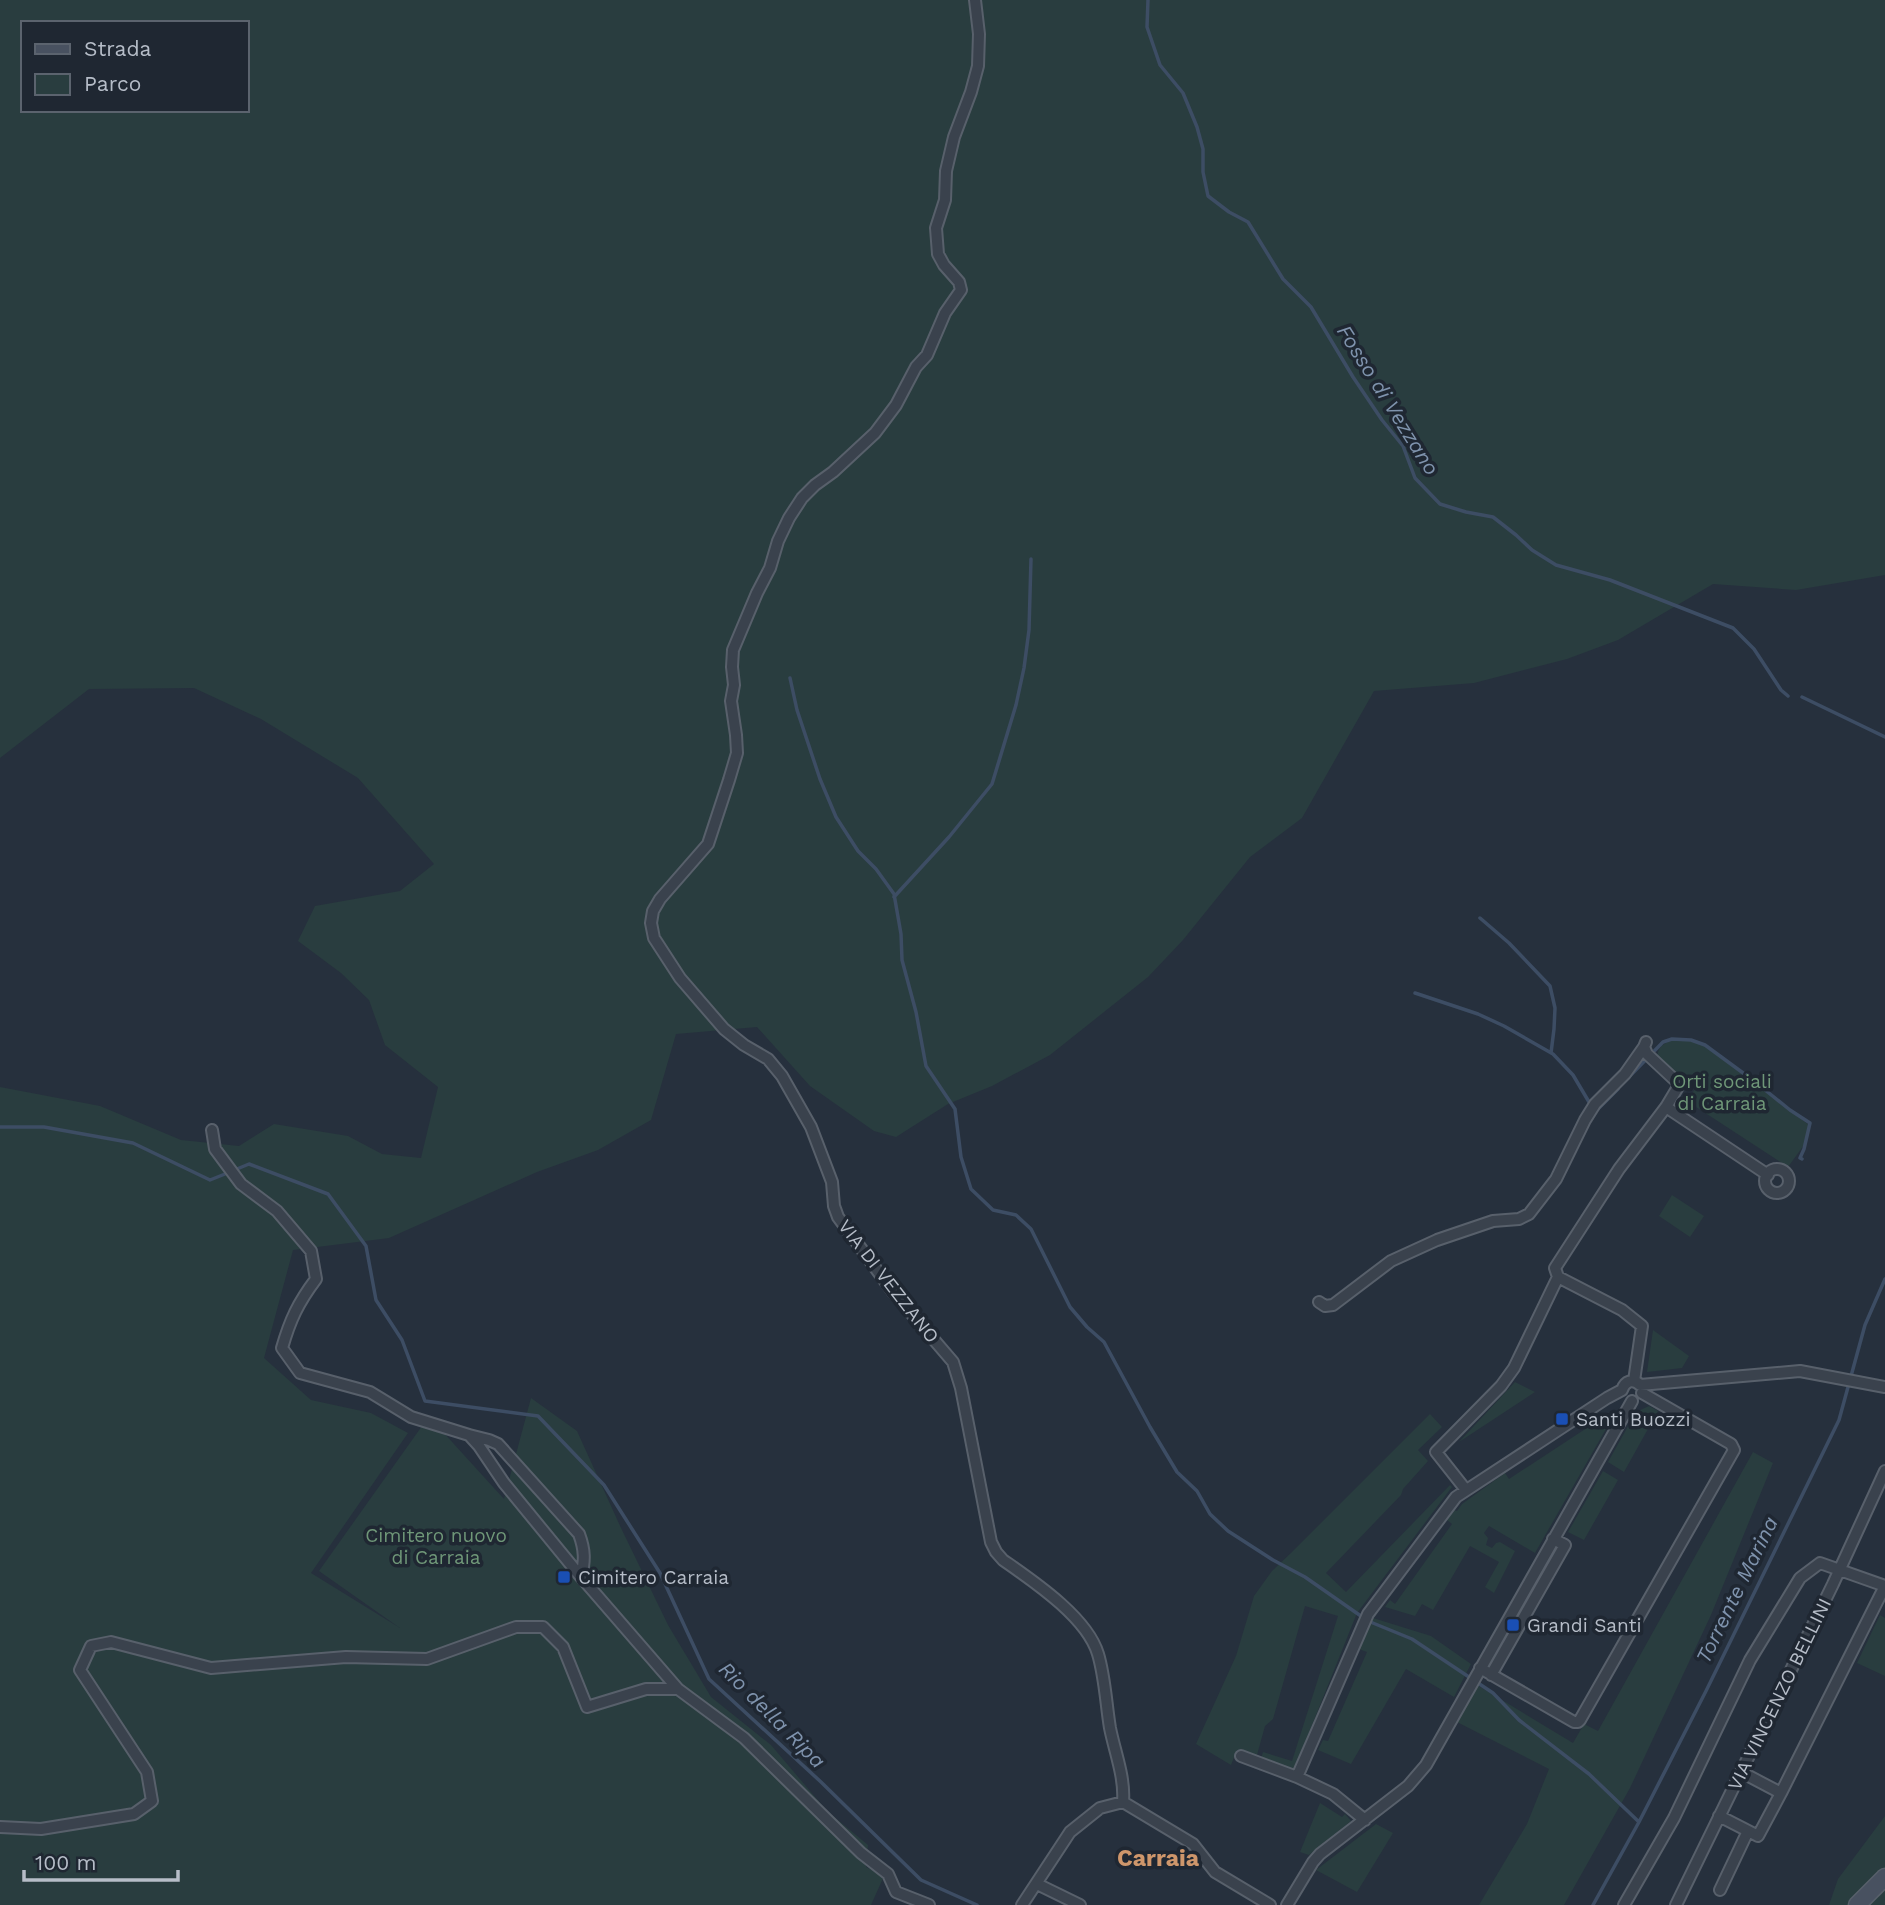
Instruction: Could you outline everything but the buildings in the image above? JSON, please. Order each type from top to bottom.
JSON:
[{"type":"main road","points":[[1857,1905],[1885,1877]]},
{"type":"street","name":"VIA DI VEZZANO","points":[[975,0],[979,34],[978,66],[951,147],[946,171],[945,200],[936,228],[938,254],[959,282],[961,290],[944,313],[927,355],[916,367],[897,405],[875,433],[802,498],[789,518],[733,650],[734,685],[731,701],[737,753],[708,844],[660,899],[653,911],[651,923],[654,939],[680,978],[723,1029],[768,1059],[782,1076],[811,1127],[832,1182],[838,1217],[893,1292],[953,1362],[961,1388],[991,1542],[1003,1560],[1066,1609],[1088,1635],[1098,1652],[1110,1727],[1124,1784],[1123,1802]]},
{"type":"street","points":[[1319,1302],[1325,1306],[1333,1305],[1391,1261],[1437,1240],[1493,1221],[1519,1219],[1529,1214],[1556,1179],[1595,1104],[1625,1074],[1645,1045],[1647,1054],[1677,1082],[1678,1087],[1666,1107],[1619,1169],[1555,1268],[1558,1277],[1514,1368],[1501,1386],[1436,1452],[1466,1490]]},
{"type":"street","points":[[1666,1107],[1768,1175]]},
{"type":"street","points":[[212,1130],[215,1149],[241,1184],[277,1211],[311,1251],[316,1279],[300,1300],[282,1348],[300,1373],[370,1392],[411,1417],[498,1444],[579,1534],[585,1548],[581,1577]]},
{"type":"street","points":[[1287,1905],[1313,1862],[1417,1777],[1426,1765],[1632,1401],[1637,1399],[1642,1326],[1622,1310],[1558,1277]]},
{"type":"street","points":[[1639,1386],[1788,1371],[1809,1372],[1884,1387]]},
{"type":"street","points":[[1297,1777],[1368,1614],[1456,1497],[1622,1390],[1628,1382],[1639,1386],[1734,1447],[1579,1721],[1574,1722],[1491,1675],[1477,1672]]},
{"type":"street","points":[[1622,1390],[1626,1398],[1632,1401]]},
{"type":"street","points":[[469,1435],[503,1483],[678,1689],[744,1738],[861,1853],[888,1874],[896,1892],[929,1905]]},
{"type":"street","name":"VIA VINCENZO BELLINI","points":[[1675,1905],[1883,1478]]},
{"type":"street","points":[[531,1517],[550,1502]]},
{"type":"street","points":[[1491,1675],[1565,1545],[1553,1539]]},
{"type":"street","points":[[1624,1905],[1674,1818],[1750,1660],[1800,1578],[1820,1563],[1885,1586],[1758,1836],[1719,1816]]},
{"type":"street","points":[[0,1827],[41,1829],[134,1814],[152,1801],[147,1772],[80,1670],[91,1646],[111,1642],[211,1668],[346,1657],[427,1659],[516,1627],[543,1627],[563,1647],[587,1707],[646,1689],[678,1689]]},
{"type":"street","points":[[1241,1756],[1297,1777],[1332,1794],[1365,1820]]},
{"type":"street","points":[[1741,1772],[1781,1793]]},
{"type":"street","points":[[1022,1905],[1070,1832],[1100,1808],[1123,1802],[1194,1844],[1215,1872],[1270,1905]]},
{"type":"street","points":[[1720,1890],[1748,1831]]},
{"type":"street","points":[[1037,1884],[1080,1905]]},
{"type":"green space","name":"Cimitero nuovo di Carraia","points":[[0,0],[1885,0],[1885,575],[1796,590],[1713,584],[1618,640],[1567,659],[1474,683],[1374,691],[1302,818],[1250,857],[1183,940],[1148,977],[1050,1055],[992,1086],[948,1104],[896,1137],[874,1131],[810,1086],[757,1027],[676,1034],[651,1120],[598,1150],[537,1172],[389,1238],[293,1250],[264,1358],[311,1400],[371,1413],[408,1433],[311,1573],[400,1628],[319,1571],[422,1426],[443,1432],[504,1499],[531,1398],[577,1431],[668,1625],[711,1697],[771,1745],[827,1811],[868,1845],[866,1867],[884,1876],[871,1905],[0,1905],[0,1087],[100,1106],[181,1140],[239,1146],[274,1124],[348,1136],[382,1154],[421,1158],[438,1087],[385,1045],[369,1000],[341,973],[298,941],[315,906],[400,891],[434,864],[358,778],[261,719],[194,688],[89,689],[0,758]]},
{"type":"green space","name":"Orti sociali di Carraia","points":[[1684,1039],[1705,1045],[1809,1125],[1804,1145],[1788,1167],[1687,1101],[1695,1089],[1657,1058],[1663,1045]]},
{"type":"green space","points":[[1672,1195],[1704,1216],[1690,1237],[1659,1216]]},
{"type":"green space","points":[[1653,1330],[1689,1356],[1682,1368],[1647,1372]]},
{"type":"green space","points":[[1515,1382],[1535,1392],[1459,1442]]},
{"type":"green space","points":[[1649,1406],[1658,1411],[1624,1472],[1608,1462],[1636,1412]]},
{"type":"green space","points":[[1430,1414],[1442,1427],[1418,1450],[1428,1461],[1403,1489],[1401,1495],[1326,1573],[1346,1592],[1450,1485],[1452,1487],[1357,1613],[1294,1770],[1261,1759],[1263,1752],[1292,1761],[1338,1616],[1305,1606],[1273,1719],[1265,1726],[1257,1755],[1237,1750],[1231,1765],[1196,1744],[1236,1656],[1254,1596],[1272,1571]]},
{"type":"green space","points":[[1605,1416],[1610,1422],[1535,1553],[1489,1526],[1484,1533],[1488,1538],[1486,1545],[1492,1548],[1500,1542],[1515,1551],[1494,1593],[1485,1587],[1499,1562],[1470,1546],[1433,1610],[1422,1604],[1415,1616],[1385,1607],[1390,1600],[1395,1604],[1452,1524],[1447,1520],[1454,1510],[1457,1511],[1462,1504],[1505,1473],[1509,1479]]},
{"type":"green space","points":[[1753,1452],[1773,1463],[1711,1615],[1630,1788],[1564,1905],[1479,1905],[1527,1824],[1549,1769],[1457,1722],[1477,1685],[1573,1743],[1584,1724],[1598,1731]]},
{"type":"green space","points":[[1603,1471],[1618,1480],[1584,1540],[1568,1532]]},
{"type":"green space","points":[[1880,1615],[1885,1618],[1885,1676],[1857,1663]]},
{"type":"green space","points":[[1373,1618],[1431,1636],[1471,1664],[1454,1697],[1406,1669],[1351,1764],[1318,1750],[1323,1740],[1328,1741],[1367,1652],[1359,1649]]},
{"type":"green space","points":[[1320,1803],[1342,1817],[1345,1814],[1351,1821],[1309,1855],[1300,1852]]},
{"type":"green space","points":[[1885,1816],[1885,1905],[1829,1905],[1838,1879]]},
{"type":"green space","points":[[1376,1824],[1393,1833],[1357,1892],[1316,1870]]},
{"type":"waterway","name":"Fosso di Vezzano","points":[[1148,0],[1147,27],[1160,65],[1183,93],[1197,127],[1203,149],[1203,172],[1208,196],[1248,222],[1283,279],[1311,307],[1353,377],[1403,446],[1415,478],[1440,504],[1493,517],[1532,550],[1556,565],[1610,580],[1733,628],[1754,649],[1781,690],[1788,696]]},
{"type":"waterway","points":[[894,897],[949,837],[992,784],[1016,705],[1024,668],[1029,630],[1031,559]]},
{"type":"waterway","points":[[790,678],[797,710],[836,817],[858,851],[876,869],[894,894],[901,934],[902,960],[916,1012],[926,1066],[955,1109],[961,1157],[971,1189],[993,1210],[1016,1215],[1031,1229],[1070,1307],[1104,1342],[1177,1472],[1197,1491],[1210,1514],[1228,1531],[1305,1577],[1368,1621],[1412,1639],[1493,1693],[1519,1720],[1589,1774],[1639,1822]]},
{"type":"waterway","name":"Fosso di Vezzano","points":[[1802,697],[1885,737]]},
{"type":"waterway","points":[[1480,918],[1509,943],[1550,986],[1555,1008],[1551,1053]]},
{"type":"waterway","points":[[1415,993],[1478,1014],[1553,1054],[1573,1075],[1597,1110],[1618,1089]]},
{"type":"waterway","points":[[1628,1078],[1663,1042],[1672,1039],[1691,1040],[1705,1045],[1810,1123],[1800,1158],[1802,1159]]},
{"type":"waterway","name":"Rio della Ripa","points":[[0,1127],[44,1127],[133,1143],[210,1180],[225,1174]]},
{"type":"waterway","name":"Rio della Ripa","points":[[237,1169],[249,1164],[328,1194],[366,1246],[376,1300],[402,1340],[425,1401],[538,1416],[604,1485],[660,1573],[709,1679],[821,1782],[921,1880],[977,1905]]},
{"type":"waterway","name":"Torrente Marina","points":[[1593,1905],[1706,1691],[1839,1420],[1865,1325],[1885,1279]]},
{"type":"place","name":"Santi Buozzi","points":[[1562,1419]]},
{"type":"place","name":"Cimitero Carraia","points":[[564,1577]]},
{"type":"place","name":"Grandi Santi","points":[[1513,1625]]},
{"type":"district","name":"Carraia","points":[[1158,1858]]}]
